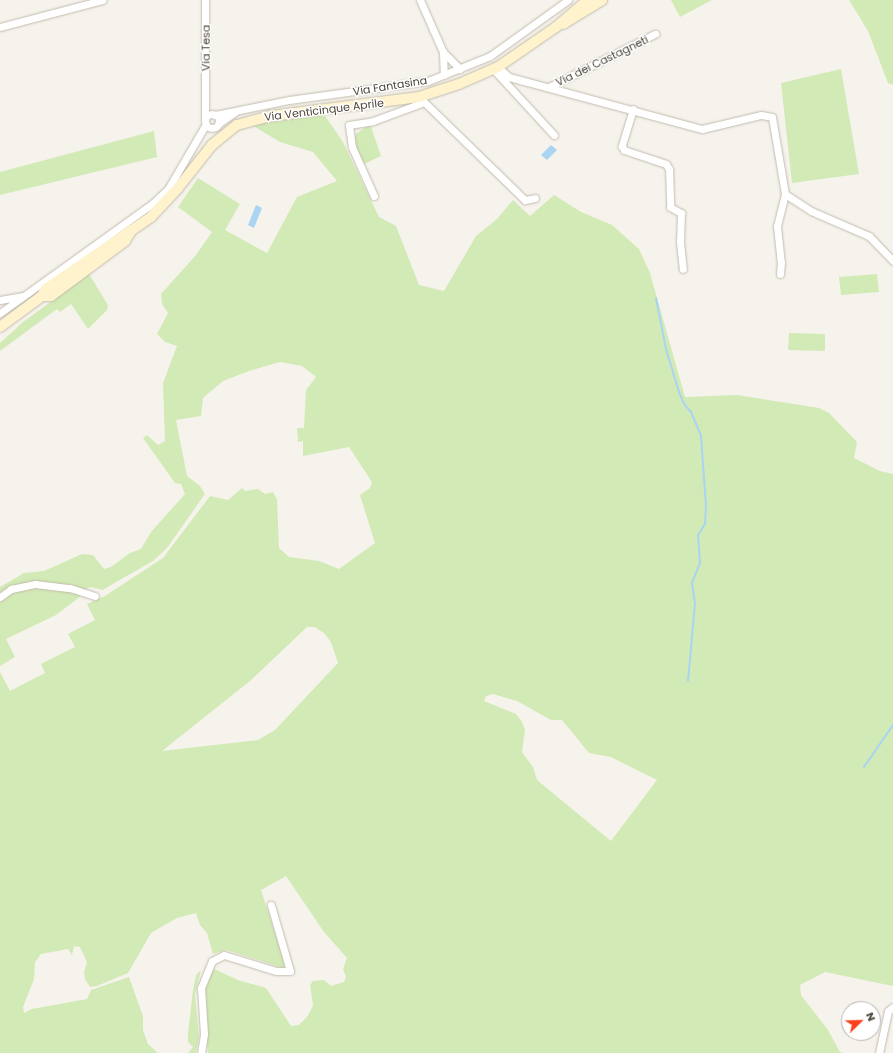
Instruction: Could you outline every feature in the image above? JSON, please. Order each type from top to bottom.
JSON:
[{"type":"street","points":[[0,27],[103,0]]},
{"type":"street","name":"Via Tesa","points":[[205,0],[206,122]]},
{"type":"street","points":[[420,0],[443,52],[460,69]]},
{"type":"street","name":"Via Fantasina","points":[[206,122],[213,115],[289,100],[401,86],[444,76],[490,56],[568,0]]},
{"type":"street","name":"Via Fantasina","points":[[535,198],[525,200],[421,99],[495,68],[556,27],[588,0]]},
{"type":"street","name":"Via Fantasina","points":[[556,27],[576,18],[602,0]]},
{"type":"street","name":"Via dei Castagneti","points":[[549,87],[655,34]]},
{"type":"street","points":[[443,52],[444,76]]},
{"type":"street","points":[[495,68],[554,135]]},
{"type":"street","name":"Via dei Castagneti","points":[[495,68],[509,77],[633,109],[702,129],[761,115],[772,117],[785,194],[777,226],[781,262],[780,274]]},
{"type":"street","name":"Via Tesa","points":[[206,96],[213,115],[218,119],[216,126]]},
{"type":"street","points":[[374,196],[352,147],[349,125],[373,121],[421,99]]},
{"type":"street","name":"Via Venticinque Aprile","points":[[1,323],[42,296],[52,284],[121,235],[131,231],[166,203],[212,144],[237,125],[271,116],[421,99]]},
{"type":"street","points":[[633,109],[622,146],[624,150],[666,164],[669,169],[670,207],[681,214],[680,242],[683,269]]},
{"type":"street","name":"Via Fantasina","points":[[216,126],[238,110]]},
{"type":"street","points":[[0,313],[153,203],[168,189],[196,146],[206,122],[216,126],[196,146]]},
{"type":"street","points":[[785,194],[811,211],[869,236],[893,261]]},
{"type":"street","points":[[0,300],[23,296]]},
{"type":"street","points":[[0,597],[11,588],[35,584],[70,588],[95,596]]},
{"type":"street","points":[[201,1053],[204,1034],[200,988],[212,960],[224,955],[276,971],[290,971],[271,905]]},
{"type":"street","points":[[879,1053],[888,1011],[893,1007]]},
{"type":"green space","points":[[671,0],[712,0],[680,17]]},
{"type":"green space","points":[[849,0],[893,0],[893,85],[888,83],[868,31]]},
{"type":"green space","points":[[841,69],[859,174],[792,183],[781,83]]},
{"type":"green space","points":[[318,115],[325,116],[343,142],[379,217],[396,226],[419,285],[444,291],[476,236],[497,219],[513,200],[530,216],[554,195],[581,212],[612,225],[639,249],[650,273],[685,397],[737,395],[819,408],[829,413],[857,442],[854,458],[880,471],[893,474],[893,986],[825,972],[800,985],[801,995],[828,1030],[840,1052],[844,1053],[208,1053],[203,993],[212,968],[238,980],[266,988],[291,1026],[299,1025],[307,1017],[313,1006],[310,985],[313,981],[324,980],[331,986],[344,982],[346,977],[343,969],[347,958],[324,932],[286,876],[261,890],[285,964],[283,968],[226,950],[213,954],[207,933],[200,925],[196,913],[177,918],[151,933],[128,973],[97,986],[90,987],[85,979],[84,972],[87,962],[80,947],[74,946],[72,955],[68,949],[41,954],[35,962],[34,979],[23,1007],[24,1013],[32,1009],[87,999],[91,990],[129,977],[143,1016],[143,1030],[148,1044],[158,1053],[0,1053],[0,672],[10,691],[45,673],[41,664],[75,647],[68,634],[95,620],[87,604],[105,596],[163,558],[210,496],[228,500],[242,488],[245,491],[258,489],[265,494],[273,492],[277,499],[279,548],[289,557],[319,561],[339,569],[375,543],[360,495],[370,488],[372,482],[349,447],[303,456],[303,441],[298,442],[297,428],[304,428],[306,390],[316,377],[302,366],[280,362],[249,371],[223,381],[203,398],[201,416],[176,420],[187,476],[200,486],[205,494],[167,548],[153,561],[103,590],[90,587],[85,590],[81,596],[56,615],[6,639],[15,657],[0,666],[0,587],[24,573],[44,571],[82,554],[93,555],[104,569],[111,567],[130,553],[141,549],[151,532],[185,494],[181,484],[175,483],[143,438],[147,435],[158,445],[165,441],[163,383],[177,346],[165,342],[157,334],[168,313],[162,304],[161,294],[196,255],[212,232],[178,207],[198,178],[240,204],[225,230],[267,253],[297,197],[337,181],[313,152],[280,142],[252,125]],"holes":[[[307,627],[315,627],[324,633],[331,642],[338,663],[275,730],[258,740],[162,751],[250,681]],[[493,694],[517,701],[551,720],[562,720],[589,753],[611,757],[657,780],[611,841],[537,780],[533,767],[522,752],[525,730],[522,722],[516,714],[484,701],[486,696]]]},
{"type":"green space","points":[[370,124],[381,156],[362,165],[354,139],[356,134]]},
{"type":"green space","points":[[154,131],[157,157],[0,195],[0,172]]},
{"type":"green space","points":[[89,274],[108,305],[107,310],[88,329],[71,304],[60,312],[57,309],[0,351],[0,343],[23,322]]},
{"type":"green space","points":[[877,274],[879,292],[841,295],[839,277]]},
{"type":"green space","points":[[789,333],[825,334],[825,351],[788,350]]},
{"type":"green space","points":[[201,970],[195,995],[199,1037],[196,1053],[188,1053],[193,1047],[188,1042],[188,1034],[193,990],[196,975]]},
{"type":"water","points":[[551,145],[557,150],[547,160],[541,155]]},
{"type":"water","points":[[256,205],[262,208],[254,228],[248,225]]},
{"type":"waterway","points":[[656,298],[666,349],[679,392],[684,404],[691,412],[701,436],[706,505],[705,524],[698,535],[700,563],[692,583],[695,604],[688,681]]},
{"type":"waterway","points":[[864,767],[893,725]]}]
